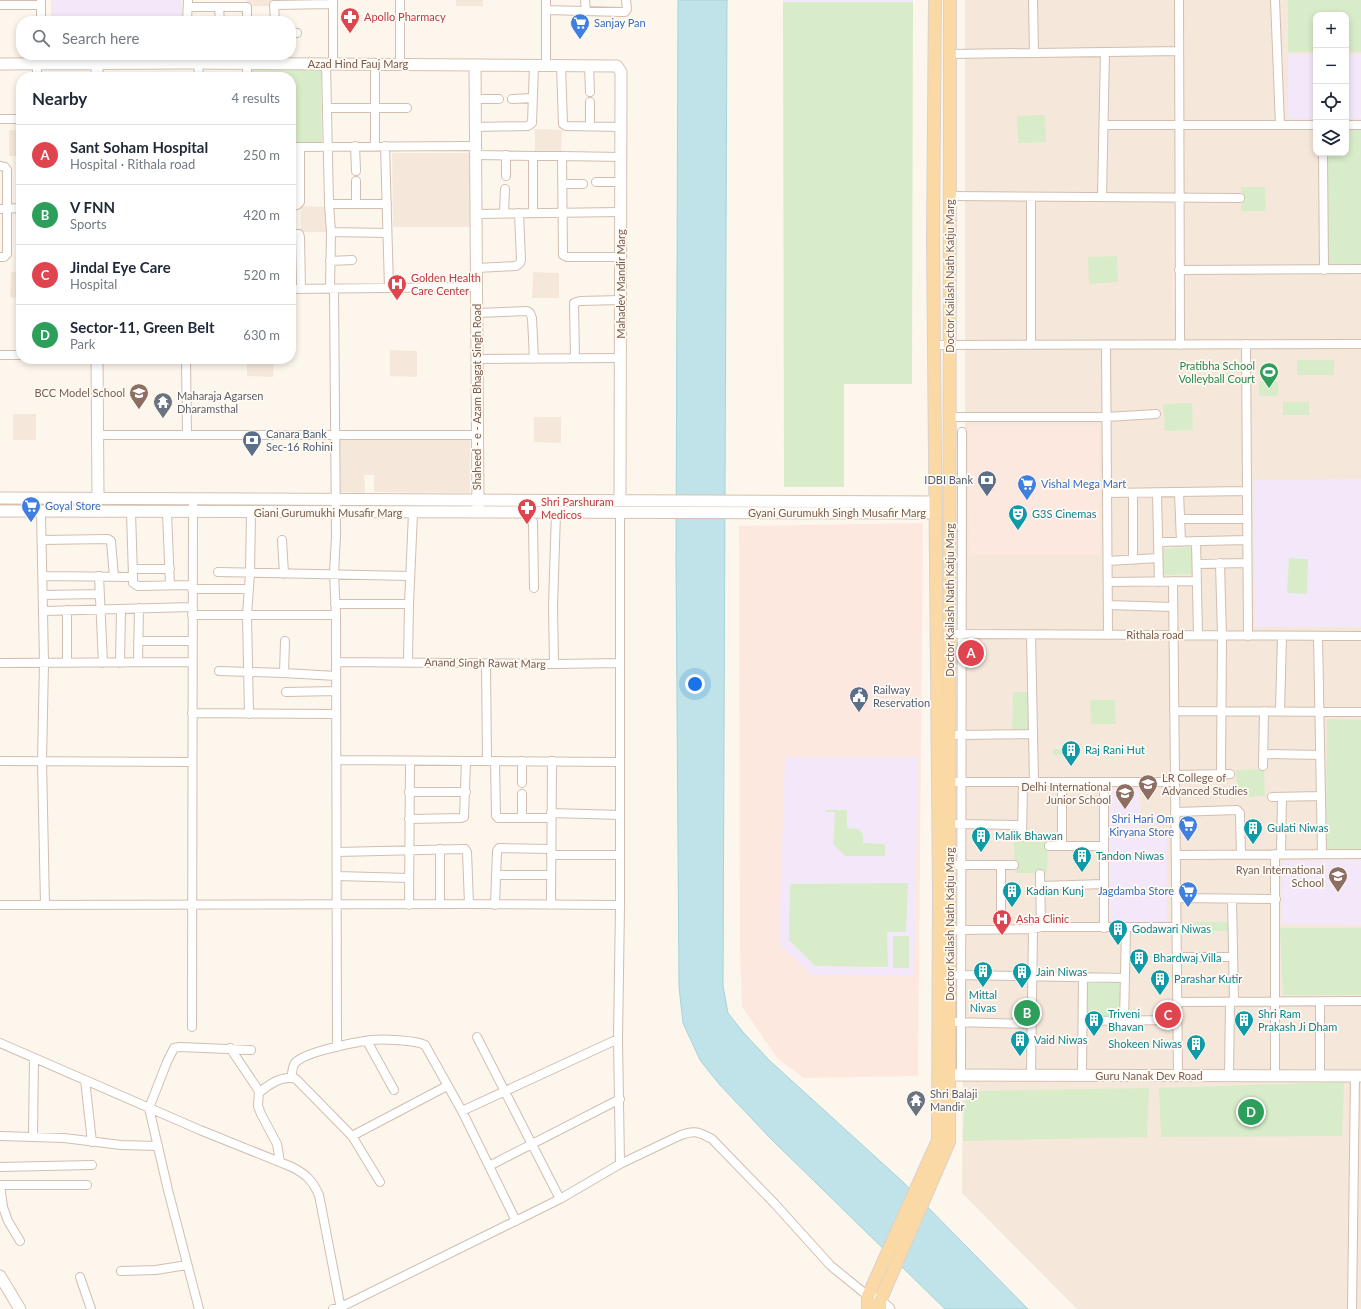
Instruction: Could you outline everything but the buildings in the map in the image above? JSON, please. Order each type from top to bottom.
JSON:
[{"type":"main road","name":"Doctor Kailash Nath Katju Marg","points":[[887,1271],[926,1195],[949,1142],[950,1075],[939,884],[933,239],[935,0]]},
{"type":"main road","name":"Doctor Kailash Nath Katju Marg","points":[[887,1271],[918,1186],[938,1140],[950,1075],[955,1022],[956,634],[950,417],[950,0]]},
{"type":"main road","points":[[935,90],[950,90]]},
{"type":"main road","points":[[868,1309],[868,1296],[887,1271]]},
{"type":"main road","points":[[883,1306],[887,1271]]},
{"type":"street","points":[[400,0],[400,65]]},
{"type":"street","points":[[546,0],[546,65]]},
{"type":"street","points":[[585,0],[586,11]]},
{"type":"street","points":[[546,10],[625,12],[626,0]]},
{"type":"street","points":[[1034,0],[1034,53]]},
{"type":"street","points":[[1179,0],[1180,344]]},
{"type":"street","points":[[1275,0],[1280,125]]},
{"type":"street","points":[[0,5],[41,2],[42,16]]},
{"type":"street","points":[[275,16],[274,5],[333,2],[327,108],[335,435],[336,536],[334,574],[336,615],[337,1046]]},
{"type":"street","points":[[187,16],[188,4],[219,7],[247,7],[247,16]]},
{"type":"street","points":[[219,7],[220,16]]},
{"type":"street","points":[[950,54],[1179,51]]},
{"type":"street","points":[[1102,197],[1105,52]]},
{"type":"street","name":"Azad Hind Fauj Marg","points":[[0,64],[40,61],[96,63],[164,60]]},
{"type":"street","name":"Azad Hind Fauj Marg","points":[[190,60],[198,63],[214,60]]},
{"type":"street","points":[[247,60],[247,72]]},
{"type":"street","name":"Azad Hind Fauj Marg","points":[[287,60],[329,64],[614,65],[619,67]]},
{"type":"street","points":[[38,72],[40,61]]},
{"type":"street","points":[[96,63],[96,72]]},
{"type":"street","points":[[198,63],[198,72]]},
{"type":"street","points":[[375,64],[375,146]]},
{"type":"street","name":"Shaheed - e - Azam Bhagat Singh Road","points":[[475,65],[478,513]]},
{"type":"street","points":[[476,127],[530,125],[532,122],[534,65]]},
{"type":"street","points":[[561,65],[562,123],[566,126],[621,127]]},
{"type":"street","points":[[589,65],[590,92]]},
{"type":"street","name":"Mahadev Mandir Marg","points":[[619,67],[621,72],[620,500]]},
{"type":"street","points":[[512,99],[533,98]]},
{"type":"street","points":[[475,99],[499,99]]},
{"type":"street","points":[[590,102],[590,126]]},
{"type":"street","points":[[327,108],[407,108]]},
{"type":"street","points":[[0,120],[16,119]]},
{"type":"street","points":[[1104,125],[1313,125]]},
{"type":"street","points":[[1349,125],[1361,125]]},
{"type":"street","points":[[296,146],[385,146],[476,150],[506,155],[621,157]]},
{"type":"street","points":[[355,146],[356,172]]},
{"type":"street","points":[[385,146],[389,288]]},
{"type":"street","points":[[296,152],[300,177],[299,204],[296,204]]},
{"type":"street","points":[[506,155],[506,176]]},
{"type":"street","points":[[533,156],[533,213]]},
{"type":"street","points":[[562,156],[563,253],[565,256],[621,258]]},
{"type":"street","points":[[1323,156],[1324,270]]},
{"type":"street","points":[[0,166],[5,167],[7,170],[4,209],[7,254],[4,257],[0,257]]},
{"type":"street","points":[[356,181],[356,204]]},
{"type":"street","points":[[596,182],[621,182]]},
{"type":"street","points":[[562,184],[583,184]]},
{"type":"street","points":[[504,189],[504,213]]},
{"type":"street","points":[[950,196],[1240,198]]},
{"type":"street","points":[[1031,197],[1031,345]]},
{"type":"street","points":[[329,204],[387,204]]},
{"type":"street","points":[[4,209],[16,208]]},
{"type":"street","points":[[476,214],[621,212]]},
{"type":"street","points":[[476,268],[519,265],[521,260],[519,213]]},
{"type":"street","points":[[330,232],[388,233]]},
{"type":"street","points":[[296,234],[299,234],[300,237],[301,289]]},
{"type":"street","points":[[330,261],[352,260]]},
{"type":"street","points":[[1179,270],[1361,269]]},
{"type":"street","points":[[296,289],[477,287]]},
{"type":"street","points":[[575,358],[574,303],[580,301],[621,300]]},
{"type":"street","points":[[477,313],[527,311],[530,313],[532,318],[534,359]]},
{"type":"street","points":[[1246,344],[1248,636]]},
{"type":"street","points":[[934,345],[1361,344]]},
{"type":"street","points":[[1106,345],[1108,635]]},
{"type":"street","points":[[0,355],[16,355]]},
{"type":"street","points":[[477,359],[620,358]]},
{"type":"street","points":[[97,364],[98,498]]},
{"type":"street","points":[[186,364],[188,435]]},
{"type":"street","points":[[950,417],[1106,417],[1156,414]]},
{"type":"street","points":[[956,634],[962,432]]},
{"type":"street","points":[[97,435],[478,435]]},
{"type":"street","points":[[1107,493],[1247,491]]},
{"type":"street","points":[[1179,492],[1181,542]]},
{"type":"street","points":[[1133,493],[1133,560]]},
{"type":"street","points":[[1157,493],[1158,582]]},
{"type":"street","name":"Giani Gurumukhi Musafir Marg","points":[[0,498],[656,501]]},
{"type":"street","points":[[192,1027],[193,498]]},
{"type":"street","name":"Gyani Gurumukh Singh Musafir Marg","points":[[656,501],[740,501],[935,507]]},
{"type":"street","name":"Gyani Gurumukh Singh Musafir Marg","points":[[656,513],[738,513],[935,507]]},
{"type":"street","name":"Giani Gurumukhi Musafir Marg","points":[[0,511],[656,513]]},
{"type":"street","points":[[41,512],[44,611],[42,761],[45,905]]},
{"type":"street","points":[[131,512],[133,583],[138,586],[170,585],[249,589]]},
{"type":"street","points":[[167,512],[170,585]]},
{"type":"street","points":[[249,714],[248,615],[251,512]]},
{"type":"street","points":[[408,662],[413,513]]},
{"type":"street","name":"Anand Singh Rawat Marg","points":[[336,662],[554,664],[553,606],[556,513]]},
{"type":"street","points":[[620,513],[620,904],[618,1039],[620,1164]]},
{"type":"street","points":[[1180,519],[1247,519]]},
{"type":"street","points":[[533,522],[534,588]]},
{"type":"street","points":[[42,540],[108,539],[111,542],[114,576]]},
{"type":"street","points":[[282,540],[284,574]]},
{"type":"street","points":[[1158,542],[1247,540]]},
{"type":"street","points":[[1196,541],[1198,636]]},
{"type":"street","points":[[1108,561],[1158,558]]},
{"type":"street","points":[[1220,563],[1222,636],[1221,774]]},
{"type":"street","points":[[1197,564],[1247,563]]},
{"type":"street","points":[[43,576],[114,576],[170,569]]},
{"type":"street","points":[[218,572],[410,576]]},
{"type":"street","points":[[99,576],[103,663]]},
{"type":"street","points":[[1173,581],[1178,1076]]},
{"type":"street","points":[[1108,582],[1197,581]]},
{"type":"street","points":[[43,595],[100,594]]},
{"type":"street","points":[[335,604],[409,604]]},
{"type":"street","points":[[1108,605],[1173,607]]},
{"type":"street","points":[[44,611],[140,608],[248,615],[336,615]]},
{"type":"street","points":[[138,662],[140,608]]},
{"type":"street","points":[[120,662],[121,609]]},
{"type":"street","points":[[67,610],[67,663]]},
{"type":"street","name":"Rithala road","points":[[937,634],[1361,636]]},
{"type":"street","points":[[1031,635],[1034,782]]},
{"type":"street","points":[[1280,712],[1282,636]]},
{"type":"street","points":[[1318,636],[1322,854]]},
{"type":"street","points":[[138,641],[192,641]]},
{"type":"street","points":[[284,673],[285,641]]},
{"type":"street","points":[[0,663],[192,662]]},
{"type":"street","points":[[554,664],[620,662]]},
{"type":"street","points":[[486,664],[491,761],[496,816],[498,818],[522,818],[620,815]]},
{"type":"street","points":[[219,671],[336,676]]},
{"type":"street","points":[[286,692],[336,691]]},
{"type":"street","points":[[1174,711],[1361,712]]},
{"type":"street","points":[[1263,766],[1264,711]]},
{"type":"street","points":[[192,713],[336,714]]},
{"type":"street","points":[[956,735],[1033,734]]},
{"type":"street","points":[[1263,754],[1320,755]]},
{"type":"street","points":[[336,760],[620,762]]},
{"type":"street","points":[[0,761],[192,762]]},
{"type":"street","points":[[409,905],[410,761]]},
{"type":"street","points":[[409,819],[463,818],[465,814],[466,761]]},
{"type":"street","points":[[522,761],[522,783]]},
{"type":"street","points":[[551,905],[552,761]]},
{"type":"street","points":[[956,782],[1104,782],[1175,779],[1230,774]]},
{"type":"street","points":[[1022,837],[1023,782]]},
{"type":"street","points":[[1062,782],[1062,846]]},
{"type":"street","points":[[1104,782],[1104,928]]},
{"type":"street","points":[[409,792],[466,792]]},
{"type":"street","points":[[522,794],[522,818]]},
{"type":"street","points":[[1272,797],[1321,796]]},
{"type":"street","points":[[1275,1076],[1276,899],[1282,797]]},
{"type":"street","points":[[1175,812],[1239,811],[1241,854]]},
{"type":"street","points":[[956,824],[1022,826]]},
{"type":"street","points":[[1049,846],[1104,846]]},
{"type":"street","points":[[495,905],[497,851],[499,848],[620,855]]},
{"type":"street","points":[[440,849],[440,904]]},
{"type":"street","points":[[337,852],[465,849],[467,852],[468,904]]},
{"type":"street","points":[[1176,855],[1361,854]]},
{"type":"street","points":[[956,865],[1014,865]]},
{"type":"street","points":[[1001,866],[1001,929]]},
{"type":"street","points":[[1031,1075],[1032,976],[1037,928],[1040,874]]},
{"type":"street","points":[[496,875],[551,875]]},
{"type":"street","points":[[337,876],[409,878]]},
{"type":"street","points":[[1040,886],[1104,884]]},
{"type":"street","points":[[1176,898],[1276,899]]},
{"type":"street","points":[[1229,1076],[1233,957],[1232,899]]},
{"type":"street","points":[[0,905],[620,904]]},
{"type":"street","points":[[1124,1021],[1126,927]]},
{"type":"street","points":[[956,930],[1176,927]]},
{"type":"street","points":[[1177,956],[1233,957]]},
{"type":"street","points":[[956,975],[1125,978]]},
{"type":"street","points":[[1082,1075],[1083,977]]},
{"type":"street","points":[[1320,1001],[1320,1076]]},
{"type":"street","points":[[1177,1002],[1361,1001]]},
{"type":"street","points":[[1083,1021],[1178,1020]]},
{"type":"street","points":[[955,1022],[1032,1024]]},
{"type":"street","points":[[477,1037],[560,1199]]},
{"type":"street","points":[[462,1111],[618,1039]]},
{"type":"street","points":[[292,1077],[295,1062],[301,1058],[337,1046],[372,1040],[420,1042],[425,1045],[462,1111],[516,1221]]},
{"type":"street","points":[[367,1041],[394,1090]]},
{"type":"street","points":[[0,1043],[200,1130],[304,1173],[313,1182],[319,1195],[338,1308],[560,1199],[620,1164],[692,1131],[701,1132],[720,1146],[831,1266],[868,1296],[883,1306]]},
{"type":"street","points":[[198,1309],[149,1108],[174,1048],[230,1048],[251,1050]]},
{"type":"street","points":[[230,1048],[253,1081],[259,1093],[258,1106],[277,1144],[280,1162]]},
{"type":"street","points":[[33,1137],[34,1058]]},
{"type":"street","name":"Guru Nanak Dev Road","points":[[950,1075],[1358,1076]]},
{"type":"street","points":[[1352,1309],[1358,1076]]},
{"type":"street","points":[[259,1093],[275,1082],[292,1077],[300,1081],[352,1136],[380,1182]]},
{"type":"street","points":[[85,1080],[92,1142]]},
{"type":"street","points":[[352,1136],[447,1086]]},
{"type":"street","points":[[489,1166],[620,1099]]},
{"type":"street","points":[[0,1136],[64,1138],[121,1145],[158,1146]]},
{"type":"street","points":[[0,1167],[92,1165]]},
{"type":"street","points":[[20,1241],[8,1222],[5,1214],[0,1185],[87,1185]]},
{"type":"street","points":[[121,1271],[156,1270],[187,1265]]},
{"type":"street","points":[[0,1276],[20,1309]]},
{"type":"street","points":[[80,1277],[91,1309]]},
{"type":"shaded area","points":[[51,0],[182,0],[182,16],[51,16]]},
{"type":"shaded area","points":[[247,0],[273,0],[273,6],[247,6]]},
{"type":"shaded area","points":[[456,0],[483,0],[483,6],[456,6]]},
{"type":"shaded area","points":[[783,0],[913,0],[913,2],[783,2]]},
{"type":"shaded area","points":[[965,0],[1361,0],[1361,1309],[1077,1309],[962,1193],[965,644]]},
{"type":"shaded area","points":[[1288,54],[1313,54],[1313,119],[1288,118]]},
{"type":"shaded area","points":[[1349,54],[1361,54],[1361,119],[1349,119]]},
{"type":"shaded area","points":[[535,129],[562,130],[561,155],[535,155]]},
{"type":"shaded area","points":[[9,130],[16,130],[16,156],[9,156]]},
{"type":"shaded area","points":[[392,153],[471,153],[471,227],[393,227]]},
{"type":"shaded area","points":[[1185,200],[1185,306],[1172,307],[1173,201]]},
{"type":"shaded area","points":[[301,206],[328,207],[328,232],[301,232]]},
{"type":"shaded area","points":[[11,272],[16,272],[16,298],[10,297]]},
{"type":"shaded area","points":[[533,272],[559,273],[559,298],[532,298]]},
{"type":"shaded area","points":[[390,350],[417,351],[417,377],[390,376]]},
{"type":"shaded area","points":[[247,364],[274,364],[273,377],[247,376]]},
{"type":"shaded area","points":[[13,414],[36,414],[36,440],[13,440]]},
{"type":"shaded area","points":[[534,417],[561,417],[561,443],[534,442]]},
{"type":"shaded area","points":[[968,426],[1099,426],[1100,555],[969,555]]},
{"type":"shaded area","points":[[470,439],[470,493],[374,492],[374,475],[364,475],[365,493],[339,492],[338,440]]},
{"type":"shaded area","points":[[1361,479],[1361,627],[1255,627],[1253,480]]},
{"type":"shaded area","points":[[923,523],[918,1076],[804,1078],[778,1059],[742,1007],[740,948],[739,526]]},
{"type":"shaded area","points":[[785,757],[918,757],[914,976],[812,975],[779,944]]},
{"type":"shaded area","points":[[1109,789],[1140,789],[1140,828],[1167,829],[1167,922],[1109,922]]},
{"type":"shaded area","points":[[1361,860],[1361,925],[1281,924],[1282,861]]},
{"type":"green space","points":[[1288,0],[1361,0],[1361,52],[1349,52],[1349,12],[1313,12],[1313,52],[1288,52]]},
{"type":"green space","points":[[783,2],[913,2],[912,384],[844,384],[844,487],[784,487]]},
{"type":"green space","points":[[251,69],[321,69],[322,142],[296,143],[296,72],[251,72]]},
{"type":"green space","points":[[1045,115],[1046,142],[1018,143],[1017,116]]},
{"type":"green space","points":[[1349,128],[1361,129],[1361,266],[1328,265],[1328,156],[1349,156]]},
{"type":"green space","points":[[1241,187],[1265,187],[1266,211],[1241,211]]},
{"type":"green space","points":[[1117,256],[1118,282],[1089,284],[1088,257]]},
{"type":"green space","points":[[1297,360],[1334,360],[1334,375],[1297,375]]},
{"type":"green space","name":"Pratibha School Volleyball Court","points":[[1259,382],[1278,382],[1278,396],[1259,396]]},
{"type":"green space","points":[[1283,402],[1309,402],[1309,415],[1283,415]]},
{"type":"green space","points":[[1192,403],[1193,430],[1165,431],[1163,404]]},
{"type":"green space","points":[[1192,547],[1193,574],[1164,575],[1163,549]]},
{"type":"green space","points":[[1289,558],[1308,559],[1307,594],[1287,593]]},
{"type":"green space","points":[[1013,692],[1029,692],[1028,732],[1012,731]]},
{"type":"green space","points":[[1090,700],[1115,700],[1116,724],[1091,724]]},
{"type":"green space","points":[[1327,719],[1361,720],[1361,849],[1326,849]]},
{"type":"green space","points":[[1053,749],[1074,750],[1074,755],[1053,755]]},
{"type":"green space","points":[[1264,769],[1265,796],[1237,797],[1236,770]]},
{"type":"green space","points":[[826,810],[847,810],[847,828],[858,829],[863,834],[863,843],[885,844],[885,856],[845,856],[833,844],[835,812],[826,812]]},
{"type":"green space","points":[[1014,839],[1048,839],[1047,873],[1015,873]]},
{"type":"green space","points":[[908,883],[906,932],[887,932],[888,967],[815,966],[789,940],[790,884]]},
{"type":"green space","points":[[1189,922],[1228,922],[1228,931],[1189,931]]},
{"type":"green space","points":[[1280,928],[1361,928],[1361,995],[1283,995]]},
{"type":"green space","points":[[893,936],[909,936],[909,968],[893,968]]},
{"type":"green space","points":[[1122,980],[1123,1018],[1086,1018],[1086,981]]},
{"type":"green space","points":[[1344,1082],[1342,1136],[1161,1137],[1159,1088]]},
{"type":"green space","points":[[1149,1088],[1147,1137],[963,1141],[965,1091]]},
{"type":"water","points":[[678,0],[727,0],[723,986],[728,1013],[769,1060],[903,1182],[1028,1309],[945,1309],[771,1139],[719,1084],[700,1060],[683,1023],[679,987],[676,560]]},
{"type":"place","name":"Apollo Pharmacy","points":[[350,34]]},
{"type":"place","name":"Sanjay Pan","points":[[580,40]]},
{"type":"place","name":"Golden Health Care Center","points":[[397,301]]},
{"type":"place","name":"Pratibha School Volleyball Court","points":[[1269,389]]},
{"type":"place","name":"BCC Model School","points":[[139,410]]},
{"type":"place","name":"Maharaja Agarsen Dharamsthal","points":[[163,419]]},
{"type":"place","name":"Canara Bank Sec-16 Rohini","points":[[252,457]]},
{"type":"place","name":"IDBI Bank","points":[[987,497]]},
{"type":"place","name":"Vishal Mega Mart","points":[[1027,501]]},
{"type":"place","name":"Goyal Store","points":[[31,523]]},
{"type":"place","name":"Shri Parshuram Medicos","points":[[527,525]]},
{"type":"place","name":"G3S Cinemas","points":[[1018,531]]},
{"type":"place","name":"Sant Soham Hospital","points":[[971,653]]},
{"type":"place","name":"Railway Reservation","points":[[859,713]]},
{"type":"place","name":"Raj Rani Hut","points":[[1071,767]]},
{"type":"place","name":"LR College of Advanced Studies","points":[[1148,801]]},
{"type":"place","name":"Delhi International Junior School","points":[[1125,810]]},
{"type":"place","name":"Shri Hari Om Kiryana Store","points":[[1188,842]]},
{"type":"place","name":"Gulati Niwas","points":[[1253,845]]},
{"type":"place","name":"Malik Bhawan","points":[[981,853]]},
{"type":"place","name":"Tandon Niwas","points":[[1082,873]]},
{"type":"place","name":"Ryan International School","points":[[1338,893]]},
{"type":"place","name":"Kadian Kunj","points":[[1012,908]]},
{"type":"place","name":"Jagdamba Store","points":[[1188,908]]},
{"type":"place","name":"Asha Clinic","points":[[1002,936]]},
{"type":"place","name":"Godawari Niwas","points":[[1118,946]]},
{"type":"place","name":"Bhardwaj Villa","points":[[1139,975]]},
{"type":"place","name":"Mittal Nivas","points":[[983,988]]},
{"type":"place","name":"Jain Niwas","points":[[1022,989]]},
{"type":"place","name":"Parashar Kutir","points":[[1160,996]]},
{"type":"place","name":"V FNN","points":[[1027,1013]]},
{"type":"place","name":"Jindal Eye Care","points":[[1168,1015]]},
{"type":"place","name":"Triveni Bhavan","points":[[1094,1037]]},
{"type":"place","name":"Shri Ram Prakash Ji Dham","points":[[1244,1037]]},
{"type":"place","name":"Vaid Niwas","points":[[1020,1057]]},
{"type":"place","name":"Shokeen Niwas","points":[[1196,1061]]},
{"type":"place","name":"Sector-11, Green Belt","points":[[1251,1112]]},
{"type":"place","name":"Shri Balaji Mandir","points":[[916,1117]]}]
